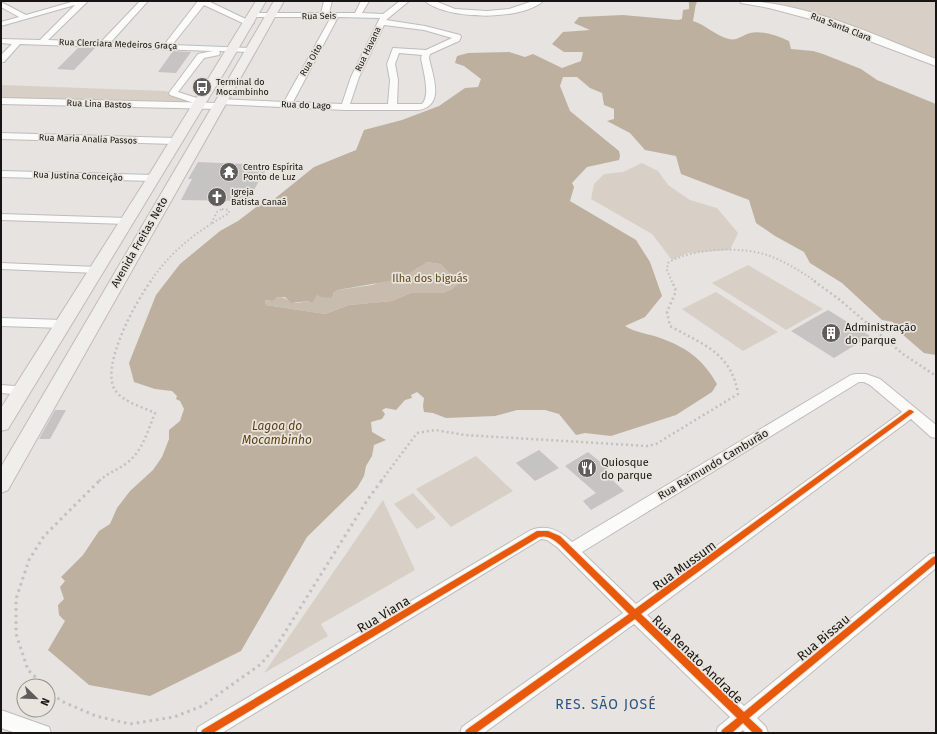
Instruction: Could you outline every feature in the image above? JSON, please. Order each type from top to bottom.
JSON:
[{"type":"main road","name":"Avenida Freitas Neto","points":[[3,478],[219,104],[239,49],[261,1]]},
{"type":"main road","name":"Avenida Freitas Neto","points":[[1,424],[154,178],[175,141],[239,49],[270,16],[279,1]]},
{"type":"main road","points":[[136,206],[160,206]]},
{"type":"main road","points":[[75,304],[104,305]]},
{"type":"street","points":[[1,24],[84,1]]},
{"type":"street","points":[[42,42],[84,1]]},
{"type":"street","points":[[104,44],[144,1]]},
{"type":"street","points":[[167,46],[202,1],[252,19]]},
{"type":"street","points":[[324,16],[328,1]]},
{"type":"street","points":[[357,15],[365,1]]},
{"type":"street","name":"Rua Havana","points":[[345,107],[355,77],[383,19],[404,1]]},
{"type":"street","points":[[429,1],[454,11],[471,10],[507,12],[520,10],[539,1]]},
{"type":"street","name":"Rua Santa Clara","points":[[744,1],[770,5],[803,13],[936,63]]},
{"type":"street","points":[[1,4],[25,17]]},
{"type":"street","name":"Rua Seis","points":[[252,19],[270,16],[357,15],[425,28],[457,37],[456,39],[427,53]]},
{"type":"street","name":"Rua Oito","points":[[288,105],[301,77],[336,16]]},
{"type":"street","name":"Rua Clerciara Medeiros Graça","points":[[1,41],[239,49]]},
{"type":"street","points":[[1,60],[19,41]]},
{"type":"street","points":[[199,105],[173,93],[201,56],[239,49]]},
{"type":"street","points":[[392,107],[394,80],[391,64],[395,51],[399,49],[427,53]]},
{"type":"street","name":"Rua do Lago","points":[[219,104],[345,107],[425,106],[430,101],[431,92],[425,58],[427,53]]},
{"type":"street","name":"Rua Lina Bastos","points":[[1,101],[199,105],[219,104]]},
{"type":"street","name":"Rua Maria Analia Passos","points":[[1,136],[175,141]]},
{"type":"street","name":"Rua Justina Conceição","points":[[1,174],[154,178]]},
{"type":"street","points":[[1,217],[127,221]]},
{"type":"street","points":[[1,266],[97,270]]},
{"type":"street","points":[[1,322],[63,324]]},
{"type":"street","name":"Rua Raimundo Camburão","points":[[571,551],[856,378],[866,378],[875,382],[911,412]]},
{"type":"street","points":[[1,389],[23,390]]},
{"type":"street","points":[[911,412],[936,433]]},
{"type":"street","name":"Rua Mussum","points":[[469,733],[635,614],[911,412]]},
{"type":"street","name":"Rua Viana","points":[[205,733],[537,534],[549,533],[571,551]]},
{"type":"street","name":"Rua Renato Andrade","points":[[571,551],[760,733]]},
{"type":"street","name":"Rua Bissau","points":[[725,733],[936,559]]},
{"type":"street","points":[[1,719],[42,733]]},
{"type":"path","points":[[36,678],[28,670],[16,634],[16,599],[29,560],[44,536],[74,505],[108,473],[128,462],[141,448],[155,413],[123,396],[114,389],[112,377],[114,360],[123,331],[150,281],[189,240],[229,213],[230,210],[226,208],[220,209],[216,213],[211,225]]},
{"type":"path","points":[[56,696],[61,701],[96,716],[130,724],[174,717],[202,706],[261,664],[277,645],[368,499],[417,433],[435,430],[465,435],[647,446],[656,444],[738,394],[738,382],[728,364],[716,352],[670,326],[667,312],[676,291],[667,270],[668,263],[688,253],[730,250],[755,252],[774,257],[815,282],[908,358],[929,370],[936,376]]},
{"type":"shaded area","points":[[757,1],[936,1],[936,59],[837,22],[790,7]]},
{"type":"shaded area","points":[[1,85],[166,91],[189,102],[187,104],[1,98]]},
{"type":"shaded area","points":[[642,163],[658,171],[668,185],[690,200],[717,208],[738,233],[730,250],[688,253],[672,260],[652,234],[591,199],[594,184],[604,174],[623,172]]},
{"type":"shaded area","points":[[748,265],[823,309],[786,330],[712,283]]},
{"type":"shaded area","points":[[716,292],[778,332],[743,351],[682,309]]},
{"type":"shaded area","points":[[476,456],[513,491],[451,527],[416,489]]},
{"type":"shaded area","points":[[413,493],[436,518],[417,529],[394,504]]},
{"type":"shaded area","points":[[383,500],[415,570],[321,624],[328,636],[264,673]]},
{"type":"green space","name":"Ilha dos biguás","points":[[427,262],[440,264],[454,277],[458,284],[452,289],[443,293],[411,293],[392,301],[349,305],[325,314],[266,305],[265,300],[271,301],[278,297],[295,303],[311,301],[317,295],[332,298],[334,292],[338,290],[372,285],[418,268],[421,264]]},
{"type":"water","name":"Lagoa do Mocambinho","points":[[689,3],[696,3],[693,21],[724,38],[735,39],[755,32],[775,35],[789,41],[791,49],[813,51],[823,54],[861,69],[877,80],[936,104],[936,355],[924,353],[895,328],[893,322],[882,320],[842,283],[810,263],[804,252],[775,236],[756,223],[749,200],[681,174],[676,156],[645,150],[630,133],[607,121],[614,119],[614,109],[604,105],[602,93],[590,88],[577,77],[563,77],[560,86],[570,111],[619,151],[620,156],[619,160],[587,167],[572,183],[574,187],[570,201],[636,240],[650,262],[662,296],[645,317],[625,326],[633,330],[658,337],[688,351],[701,362],[717,384],[712,392],[676,415],[611,436],[585,433],[576,435],[559,414],[545,410],[517,410],[495,416],[446,418],[433,413],[424,412],[424,398],[417,392],[411,395],[412,398],[405,400],[396,410],[386,408],[382,410],[385,414],[382,419],[371,422],[372,432],[386,440],[374,445],[372,456],[366,466],[364,476],[357,488],[307,537],[241,651],[150,696],[89,685],[48,650],[65,621],[59,615],[58,605],[64,599],[60,587],[65,581],[61,577],[83,555],[99,531],[110,524],[117,508],[130,491],[153,470],[162,457],[169,439],[169,430],[180,421],[184,409],[180,401],[176,399],[177,396],[172,391],[155,389],[134,382],[129,363],[156,295],[180,264],[220,231],[238,221],[259,205],[273,200],[314,167],[356,150],[364,130],[402,120],[439,106],[465,88],[478,87],[481,79],[464,66],[455,63],[457,56],[468,53],[509,52],[525,57],[533,54],[562,68],[581,61],[583,52],[564,52],[552,44],[563,32],[590,30],[574,23],[579,17],[623,15],[678,20],[682,19],[683,10],[689,9]],"holes":[[[427,262],[440,264],[454,277],[458,284],[452,289],[443,293],[411,293],[392,301],[349,305],[325,314],[266,305],[265,300],[272,301],[278,297],[285,297],[291,303],[309,301],[312,303],[317,295],[332,298],[334,292],[338,290],[400,279]]]},
{"type":"building","points":[[78,48],[95,48],[74,70],[57,69]]},
{"type":"building","points":[[173,51],[191,52],[176,73],[158,72]]},
{"type":"building","points":[[198,162],[268,165],[260,182],[259,181],[248,201],[181,200],[192,179],[188,179]]},
{"type":"building","name":"Administração do parque","points":[[828,310],[870,336],[834,358],[791,331]]},
{"type":"building","points":[[55,410],[66,410],[50,439],[39,439]]},
{"type":"building","points":[[539,450],[559,468],[535,481],[516,463]]},
{"type":"building","points":[[588,452],[609,469],[604,472],[624,491],[591,510],[583,501],[596,493],[565,466]]},
{"type":"cycle path","points":[[469,733],[635,614],[911,412]]},
{"type":"cycle path","points":[[205,733],[541,533],[554,536],[563,543],[759,733]]},
{"type":"cycle path","points":[[725,733],[936,559]]},
{"type":"place","name":"Terminal do Mocambinho","points":[[202,87]]},
{"type":"place","name":"Centro Espírita Ponto de Luz","points":[[229,172]]},
{"type":"place","name":"Igreja Batista Canaã","points":[[217,197]]},
{"type":"place","name":"Administração do parque","points":[[831,333]]},
{"type":"place","name":"Quiosque do parque","points":[[587,468]]},
{"type":"district","name":"RES. SÃO JOSÉ","points":[[606,704]]}]
